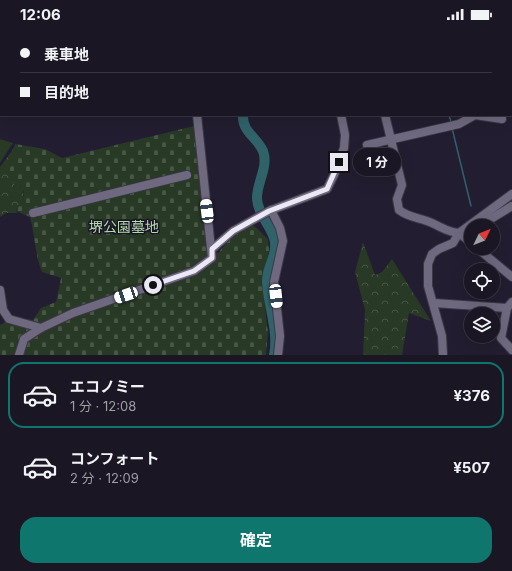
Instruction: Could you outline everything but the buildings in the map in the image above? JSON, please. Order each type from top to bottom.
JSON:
[{"type":"street","points":[[19,355],[24,339],[41,328],[73,313],[194,271],[212,258],[197,116]]},
{"type":"street","points":[[212,249],[233,231],[270,211],[327,189],[344,148],[341,116]]},
{"type":"street","points":[[385,116],[402,185],[396,199],[399,210],[408,217],[431,222],[447,232],[459,233],[464,237]]},
{"type":"street","points":[[367,145],[459,124],[473,116]]},
{"type":"street","points":[[482,116],[502,119]]},
{"type":"street","points":[[33,213],[187,175]]},
{"type":"street","points":[[478,219],[512,194]]},
{"type":"street","points":[[491,219],[512,206]]},
{"type":"street","points":[[270,211],[280,228],[283,241],[274,282],[280,336],[278,355]]},
{"type":"street","points":[[443,355],[442,336],[428,286],[428,264],[432,254],[453,243],[459,233],[464,229]]},
{"type":"street","points":[[485,255],[512,277]]},
{"type":"street","points":[[0,290],[3,310],[9,319],[41,328]]},
{"type":"street","points":[[434,303],[509,305],[501,338],[512,350]]},
{"type":"green space","name":"堺公園墓地","points":[[194,126],[207,251],[218,253],[233,235],[251,223],[268,239],[269,250],[262,282],[268,333],[266,355],[0,355],[0,325],[8,321],[21,327],[27,319],[33,320],[41,308],[56,302],[61,278],[42,272],[30,217],[16,211],[24,198],[24,192],[11,181],[7,172],[20,153],[14,148],[15,144],[45,149],[62,158]]},
{"type":"green space","points":[[0,139],[13,143],[0,163]]},
{"type":"green space","points":[[14,148],[20,153],[14,184],[23,190],[24,198],[16,211],[18,213],[6,213],[0,217],[0,167]]},
{"type":"green space","points":[[363,242],[375,275],[382,272],[392,259],[431,321],[409,313],[402,355],[363,355],[365,310],[355,272]]},
{"type":"waterway","points":[[243,116],[243,121],[247,130],[260,146],[264,157],[257,199],[260,210],[272,233],[275,244],[274,255],[267,277],[275,337],[274,355]]},
{"type":"waterway","points":[[449,116],[451,122]]},
{"type":"waterway","points":[[452,128],[471,206]]},
{"type":"route","points":[[153,285],[194,271],[212,258],[212,249],[233,231],[271,210],[327,189],[339,162]]}]
